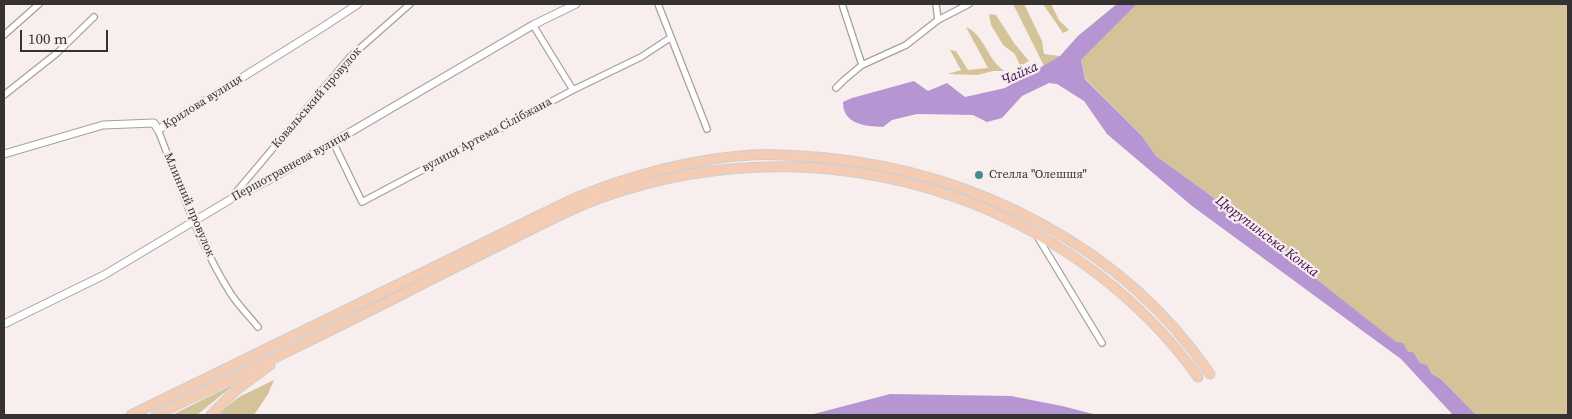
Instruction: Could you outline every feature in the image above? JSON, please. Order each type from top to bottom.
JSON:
[{"type":"highway","points":[[130,415],[575,198],[612,183],[684,163],[752,155],[839,159],[909,171],[955,184],[1008,205],[1078,245],[1145,298],[1183,338],[1210,374]]},
{"type":"highway","points":[[156,415],[295,349],[538,226],[600,198],[637,186],[678,176],[765,167],[812,167],[901,180],[946,193],[999,214],[1036,234],[1085,265],[1119,290],[1153,322],[1182,355],[1198,377]]},
{"type":"highway","points":[[211,415],[236,390],[295,349]]},
{"type":"street","points":[[4,35],[39,4]]},
{"type":"street","name":"Крилова вулиця","points":[[4,154],[103,125],[154,124],[158,130],[358,4]]},
{"type":"street","name":"Ковальський провулок","points":[[231,198],[350,57],[410,4]]},
{"type":"street","name":"Першотравнева вулиця","points":[[4,324],[104,275],[231,198],[267,181],[533,25],[576,4]]},
{"type":"street","points":[[658,4],[707,129]]},
{"type":"street","points":[[842,4],[862,65]]},
{"type":"street","points":[[936,4],[938,20]]},
{"type":"street","points":[[836,88],[862,65],[906,45],[938,20],[969,4]]},
{"type":"street","points":[[4,95],[57,53],[94,17]]},
{"type":"street","points":[[533,25],[572,90]]},
{"type":"street","name":"вулиця Артема Сілібжана","points":[[334,142],[362,202],[572,90],[641,57],[670,38]]},
{"type":"street","name":"Млинний провулок","points":[[158,130],[194,222],[210,255],[232,294],[258,327]]},
{"type":"street","points":[[1036,234],[1102,343]]},
{"type":"shaded area","points":[[1013,4],[1024,4],[1042,41],[1044,54],[1060,56],[1044,66]]},
{"type":"shaded area","points":[[1043,4],[1051,4],[1059,20],[1069,30],[1063,33]]},
{"type":"shaded area","points":[[1117,4],[1060,56],[1078,36]]},
{"type":"shaded area","points":[[1117,4],[1137,4],[1081,60],[1085,79],[1142,136],[1156,156],[1206,192],[1396,342],[1403,343],[1408,352],[1413,352],[1420,363],[1427,365],[1432,374],[1441,379],[1476,415],[1453,415],[1401,359],[1192,206],[1107,134],[1084,101],[1057,84],[1049,83],[1022,96],[1002,118],[987,122],[973,115],[917,114],[892,120],[883,127],[876,127],[863,125],[851,120],[844,110],[843,102],[852,98],[914,81],[928,91],[947,83],[965,97],[1005,88],[1060,56],[1078,36]]},
{"type":"shaded area","points":[[1137,4],[1568,4],[1568,415],[1476,415],[1441,379],[1432,374],[1427,365],[1420,363],[1413,353],[1408,352],[1206,192],[1156,156],[1142,136],[1085,78],[1081,60]]},
{"type":"shaded area","points":[[989,14],[996,15],[1014,43],[1029,61],[1020,66],[1015,54],[1003,45],[991,25]]},
{"type":"shaded area","points":[[966,27],[978,36],[994,61],[1005,71],[993,71],[977,75],[948,74],[961,70],[950,50],[956,51],[968,70],[988,68]]},
{"type":"shaded area","points":[[274,380],[268,394],[254,415],[217,415],[239,397]]},
{"type":"shaded area","points":[[236,383],[197,415],[172,415]]},
{"type":"shaded area","points":[[890,394],[1011,396],[1097,415],[810,415]]},
{"type":"place","name":"Стелла \"Олешшя\"","points":[[979,175]]},
{"type":"water label","name":"Чайка","points":[[1020,74]]},
{"type":"water label","name":"Цюрупинська Конка","points":[[1267,237]]}]
